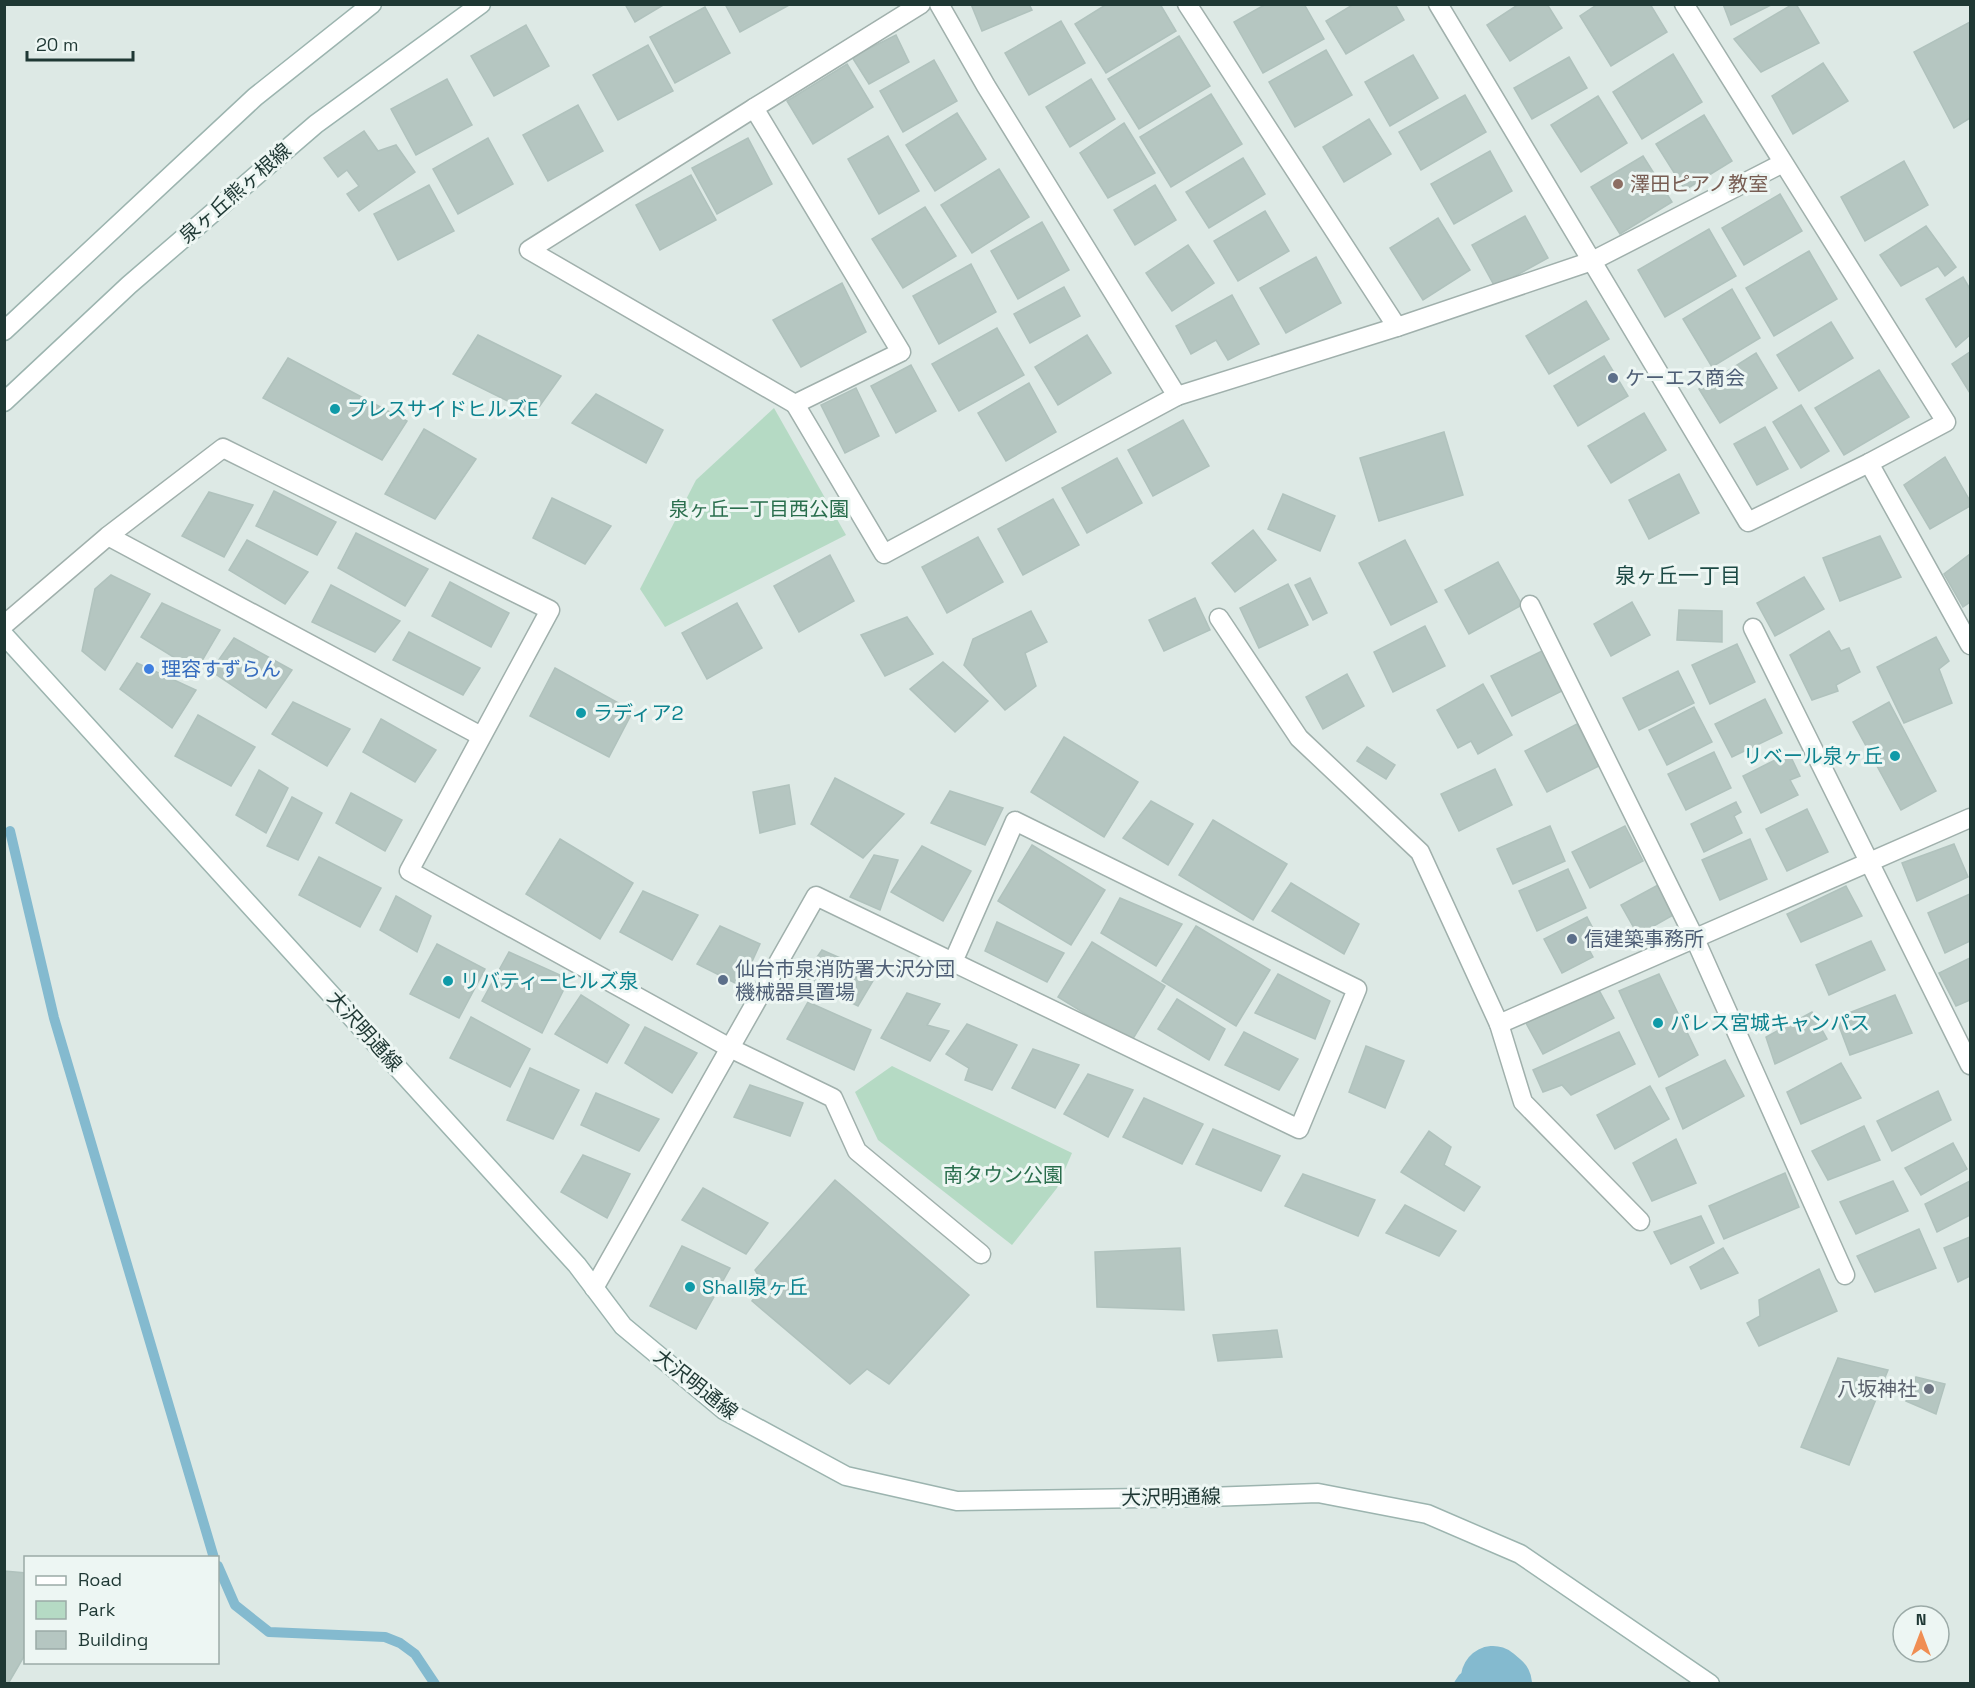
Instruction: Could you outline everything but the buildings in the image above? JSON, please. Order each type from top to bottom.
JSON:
[{"type":"street","points":[[4,331],[255,97],[372,4]]},
{"type":"street","name":"泉ヶ丘熊ヶ根線","points":[[4,402],[129,285],[308,131],[481,4]]},
{"type":"street","points":[[921,4],[529,250],[795,404],[884,554],[1177,396],[1397,327],[1592,261],[1783,163]]},
{"type":"street","points":[[939,4],[986,87],[1177,396]]},
{"type":"street","points":[[1187,4],[1397,327]]},
{"type":"street","points":[[1438,4],[1748,522],[1869,463],[1946,422],[1684,4]]},
{"type":"street","points":[[754,108],[901,352],[795,404]]},
{"type":"street","points":[[4,625],[108,536],[223,448],[550,610],[409,871],[730,1048],[833,1098],[857,1151],[981,1254]]},
{"type":"street","points":[[1869,463],[1971,645]]},
{"type":"street","points":[[108,536],[481,736]]},
{"type":"street","points":[[1530,605],[1695,939],[1845,1275]]},
{"type":"street","points":[[1219,618],[1299,738],[1420,852],[1499,1024],[1523,1102],[1640,1221]]},
{"type":"street","points":[[1753,628],[1971,1065]]},
{"type":"street","name":"大沢明通線","points":[[4,635],[570,1257],[623,1326],[724,1410],[846,1476],[957,1501],[1318,1493],[1427,1514],[1520,1554],[1710,1683]]},
{"type":"street","points":[[1499,1024],[1971,818]]},
{"type":"street","points":[[594,1287],[816,896],[1299,1129],[1357,989],[1015,821],[953,962]]},
{"type":"green space","name":"泉ヶ丘一丁目西公園","points":[[774,408],[846,535],[665,627],[640,589],[696,480]]},
{"type":"green space","name":"南タウン公園","points":[[892,1066],[1072,1153],[1057,1188],[1012,1245],[878,1140],[855,1092]]},
{"type":"waterway","points":[[10,831],[54,1018],[213,1556]]},
{"type":"waterway","points":[[219,1568],[235,1605],[269,1632],[385,1637],[400,1643],[415,1654],[435,1684]]},
{"type":"waterway","points":[[1459,1684],[1463,1678],[1475,1671],[1493,1678]]},
{"type":"waterway","points":[[1493,1678],[1500,1684]]},
{"type":"place","name":"澤田ピアノ教室","points":[[1618,184]]},
{"type":"place","name":"ケーエス商会","points":[[1613,378]]},
{"type":"place","name":"プレスサイドヒルズE","points":[[335,409]]},
{"type":"place","name":"理容すずらん","points":[[149,669]]},
{"type":"place","name":"ラディア2","points":[[581,713]]},
{"type":"place","name":"リベール泉ヶ丘","points":[[1895,756]]},
{"type":"place","name":"信建築事務所","points":[[1572,939]]},
{"type":"place","name":"仙台市泉消防署大沢分団 機械器具置場","points":[[723,980]]},
{"type":"place","name":"リバティーヒルズ泉","points":[[448,981]]},
{"type":"place","name":"パレス宮城キャンパス","points":[[1658,1023]]},
{"type":"place","name":"Shall泉ヶ丘","points":[[690,1287]]},
{"type":"place","name":"八坂神社","points":[[1929,1389]]},
{"type":"district","name":"泉ヶ丘一丁目","points":[[1678,576]]}]
